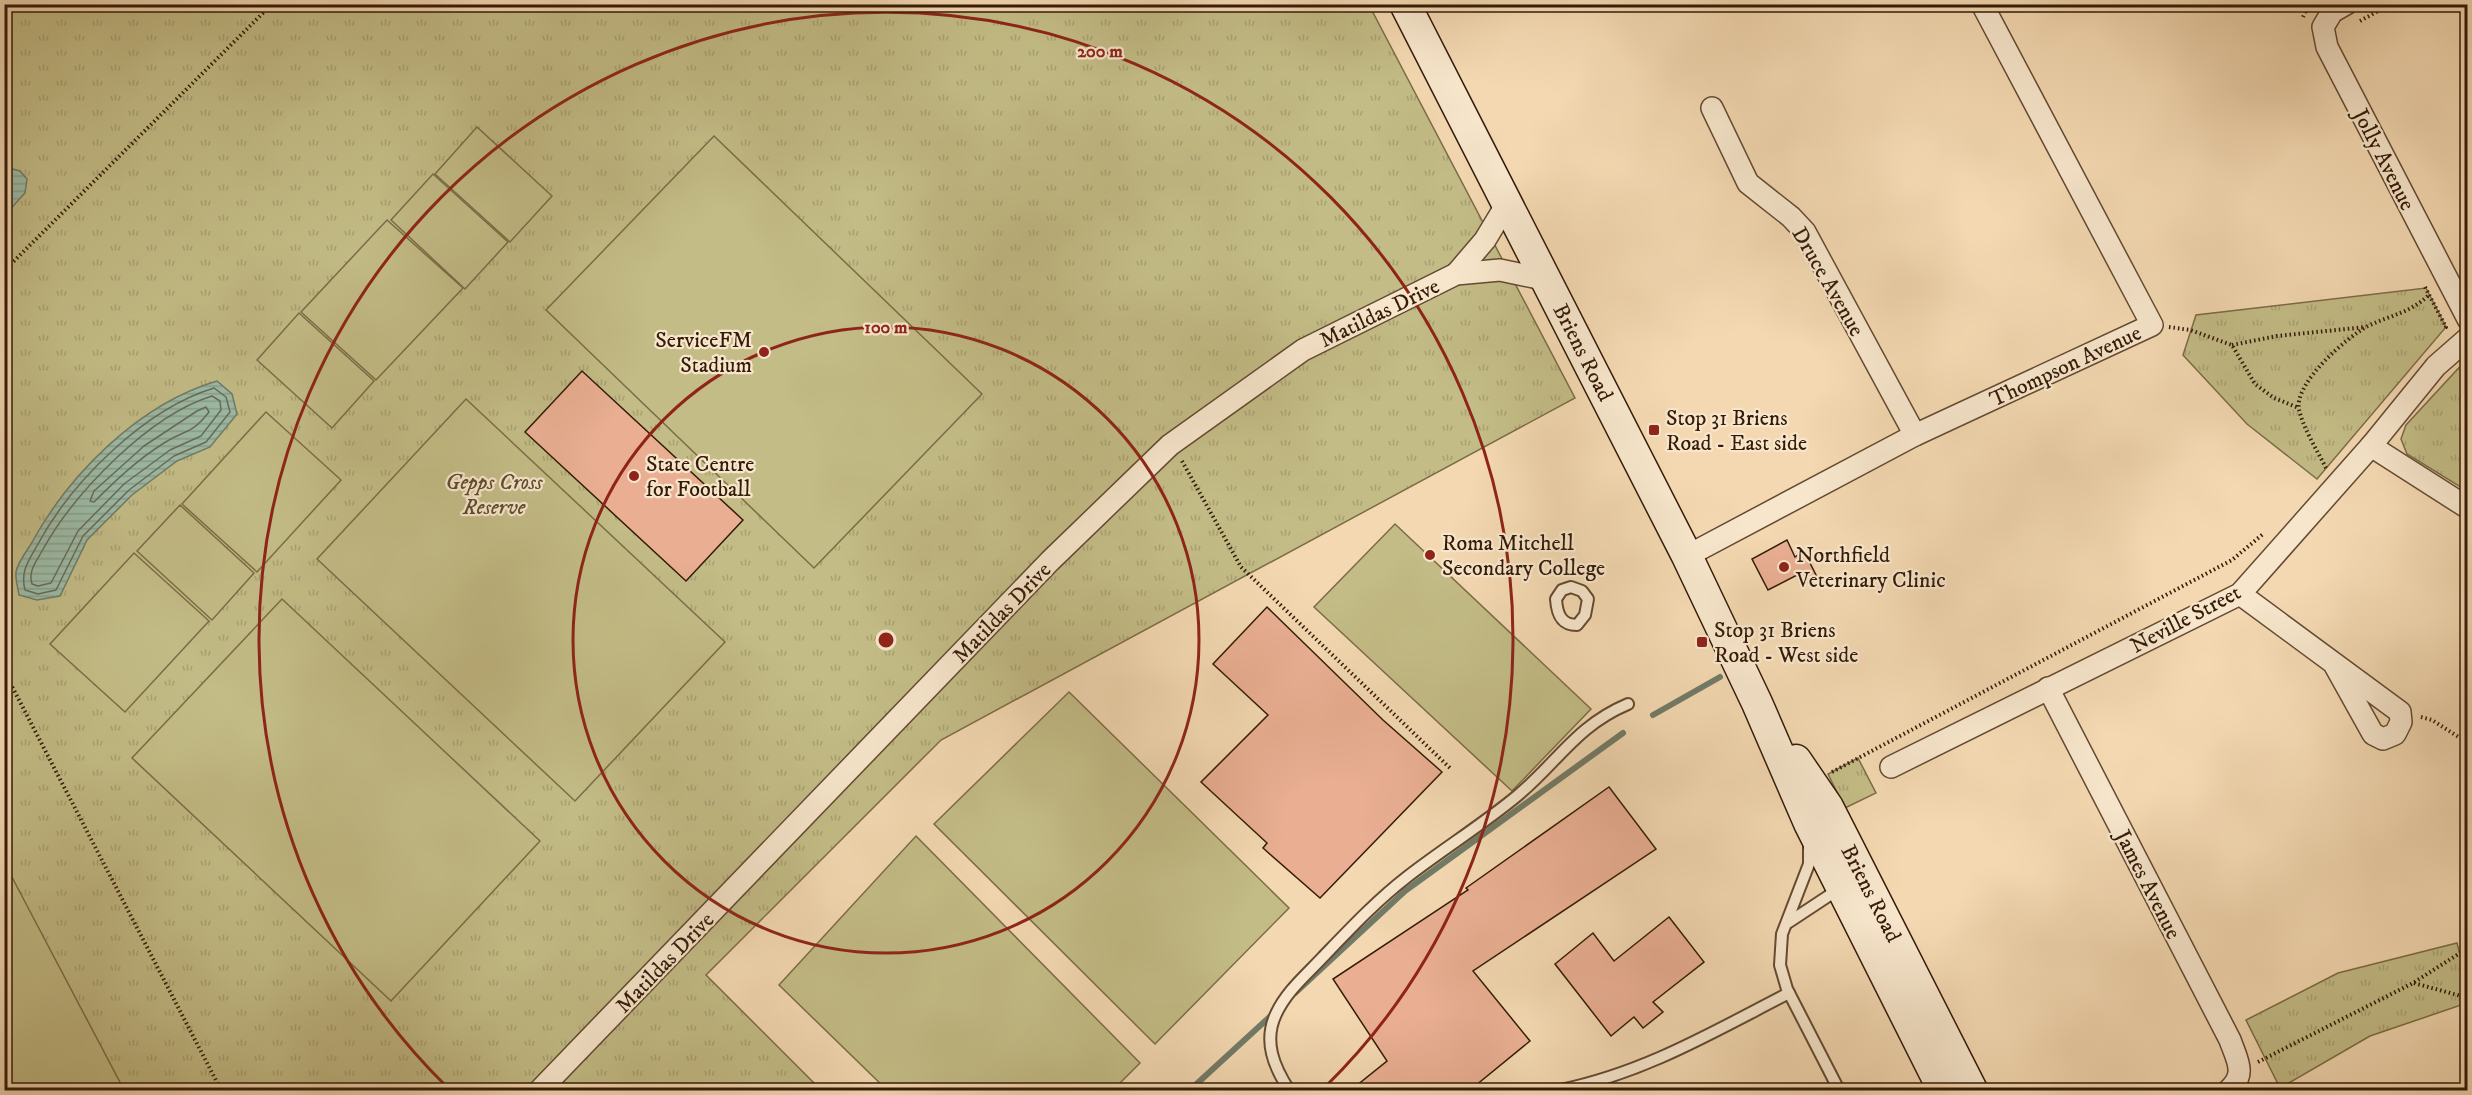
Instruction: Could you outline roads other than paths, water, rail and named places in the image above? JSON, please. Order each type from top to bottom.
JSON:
[{"type":"main road","name":"Briens Road","points":[[1405,4],[1687,556],[1840,888],[1942,1090]]},
{"type":"main road","name":"Briens Road","points":[[1757,704],[1828,807],[1972,1090]]},
{"type":"street","name":"Thompson Avenue","points":[[1687,556],[1915,435],[2152,325],[1982,4]]},
{"type":"street","name":"Jolly Avenue","points":[[2346,4],[2332,12],[2323,27],[2327,47],[2468,319]]},
{"type":"street","name":"Druce Avenue","points":[[1712,108],[1748,183],[1791,217],[1805,232],[1915,435]]},
{"type":"street","points":[[1456,274],[1485,240],[1508,202]]},
{"type":"street","name":"Matildas Drive","points":[[540,1090],[1050,561],[1170,445],[1303,350],[1456,274],[1500,270],[1548,280]]},
{"type":"street","name":"Neville Street","points":[[1891,767],[2240,594],[2371,446],[2436,366],[2468,338]]},
{"type":"street","points":[[2371,446],[2468,508]]},
{"type":"street","points":[[2240,594],[2400,712],[2401,722],[2395,734],[2383,739],[2373,734],[2334,664]]},
{"type":"street","name":"James Avenue","points":[[2048,688],[2230,1040],[2236,1081]]},
{"type":"lane","points":[[1289,1090],[1271,1055],[1270,1030],[1275,1015],[1291,991],[1372,906],[1407,877],[1485,822],[1526,789],[1583,729],[1608,712],[1628,704]]},
{"type":"lane","points":[[1809,823],[1809,864],[1781,943],[1780,965],[1789,993],[1839,1090]]},
{"type":"lane","points":[[1789,922],[1840,888],[1872,894]]},
{"type":"lane","points":[[1560,1090],[1595,1083],[1669,1056],[1789,993]]},
{"type":"water","points":[[5,167],[20,171],[27,179],[25,193],[5,215]]},
{"type":"water","points":[[217,381],[232,394],[237,414],[210,447],[177,461],[132,495],[87,540],[60,596],[37,600],[19,595],[16,575],[20,562],[65,492],[86,468],[134,424],[160,406]]},
{"type":"waterway","points":[[1653,715],[1720,677]]},
{"type":"waterway","points":[[1295,993],[1405,891],[1623,733]]},
{"type":"waterway","points":[[1190,1090],[1275,1012]]},
{"type":"place","name":"ServiceFM Stadium","points":[[764,352]]},
{"type":"place","name":"Stop 31 Briens Road - East side","points":[[1654,430]]},
{"type":"place","name":"State Centre for Football","points":[[634,476]]},
{"type":"place","name":"Roma Mitchell Secondary College","points":[[1430,555]]},
{"type":"place","name":"Northfield Veterinary Clinic","points":[[1784,567]]},
{"type":"place","name":"Stop 31 Briens Road - West side","points":[[1702,642]]},
{"type":"park label","name":"Gepps Cross Reserve","points":[[494,494]]}]
